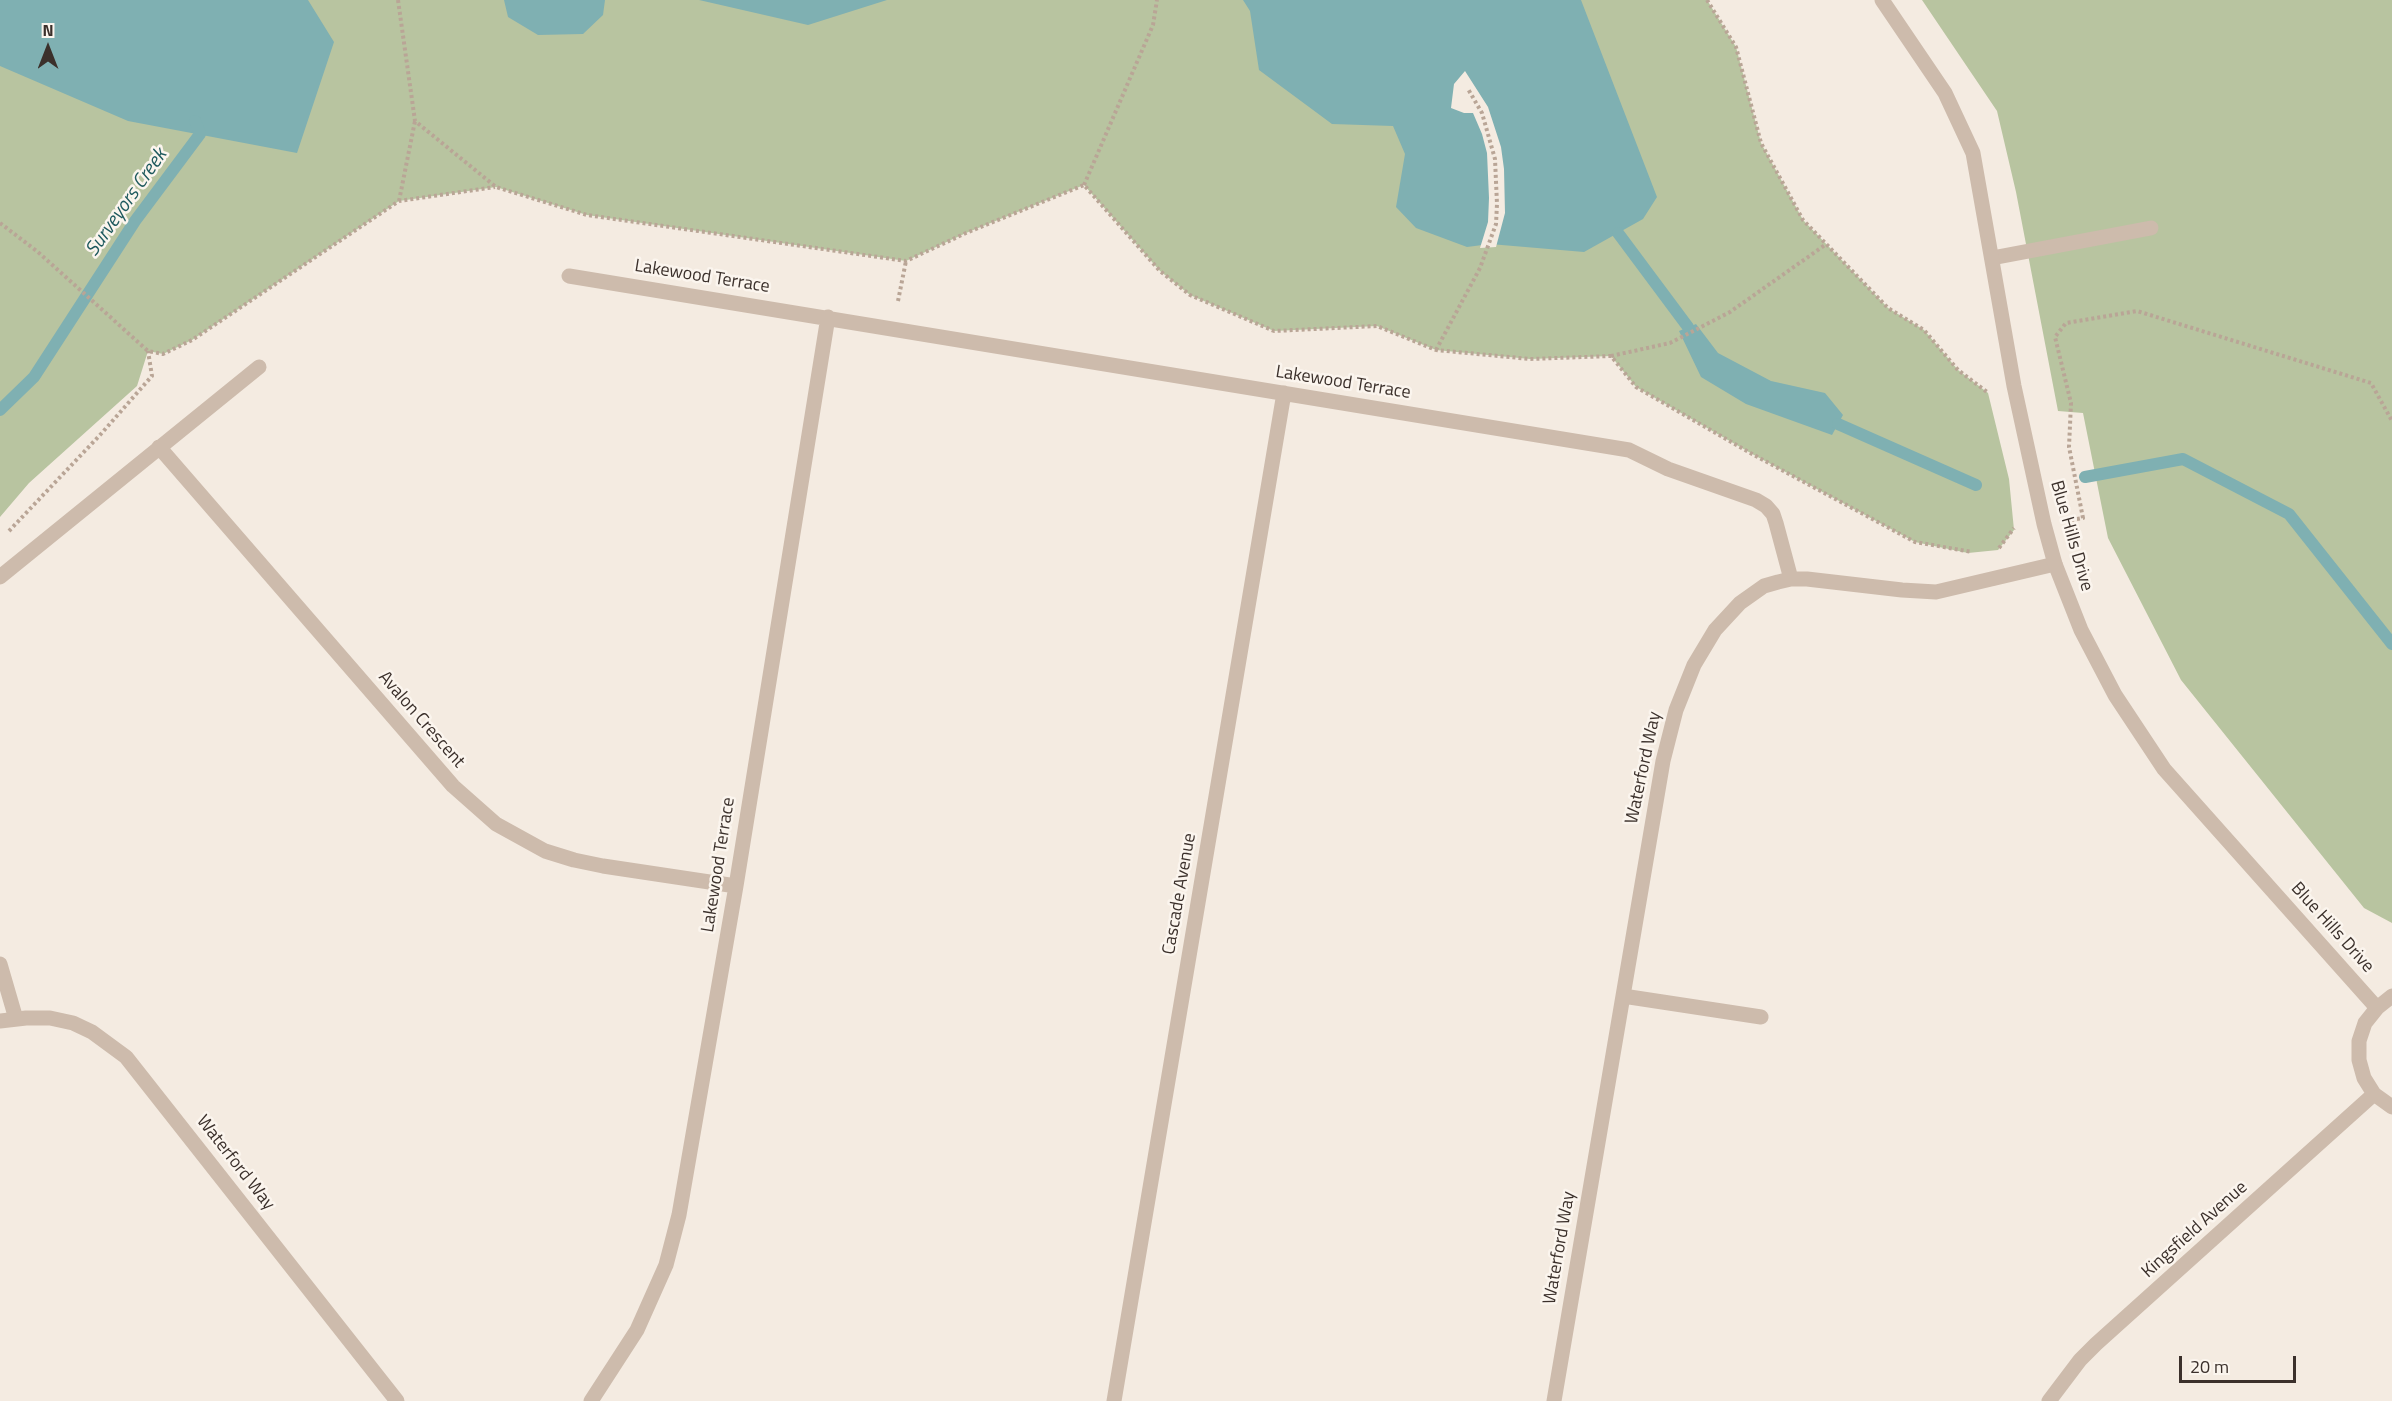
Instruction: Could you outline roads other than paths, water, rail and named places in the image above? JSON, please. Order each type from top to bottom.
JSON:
[{"type":"street","name":"Blue Hills Drive","points":[[1882,0],[1945,93],[1972,153],[2014,386],[2044,524],[2055,564],[2081,630],[2115,695],[2164,769],[2377,1008]]},
{"type":"street","points":[[1992,258],[2151,228]]},
{"type":"street","name":"Lakewood Terrace","points":[[569,276],[1629,450],[1668,469],[1756,500],[1766,506],[1773,514],[1791,579]]},
{"type":"street","name":"Lakewood Terrace","points":[[591,1401],[637,1330],[666,1264],[679,1215],[736,886],[828,317]]},
{"type":"street","points":[[0,577],[259,367]]},
{"type":"street","name":"Cascade Avenue","points":[[1114,1401],[1284,393]]},
{"type":"street","name":"Avalon Crescent","points":[[159,447],[453,786],[496,824],[545,851],[574,860],[736,886]]},
{"type":"street","name":"Waterford Way","points":[[1554,1401],[1663,761],[1676,711],[1694,665],[1715,630],[1740,603],[1764,586],[1791,579],[1936,592],[2055,564]]},
{"type":"street","points":[[0,964],[16,1019]]},
{"type":"street","points":[[1623,996],[1761,1017]]},
{"type":"street","points":[[2392,996],[2377,1008],[2365,1023],[2359,1041],[2359,1060],[2364,1078],[2374,1094],[2392,1107]]},
{"type":"street","name":"Waterford Way","points":[[0,1021],[50,1018],[73,1023],[92,1032],[126,1057],[397,1401]]},
{"type":"street","name":"Kingsfield Avenue","points":[[2049,1401],[2080,1360],[2096,1344],[2374,1094]]},
{"type":"water","points":[[0,0],[308,0],[334,42],[297,153],[128,121],[0,66]]},
{"type":"water","points":[[504,0],[605,0],[603,15],[583,34],[538,35],[508,17]]},
{"type":"water","points":[[699,0],[887,0],[808,25]]},
{"type":"water","points":[[1243,0],[1581,0],[1657,197],[1643,219],[1584,252],[1490,244],[1467,247],[1416,228],[1396,207],[1405,154],[1393,126],[1332,124],[1259,70],[1250,11]]},
{"type":"water","points":[[1696,324],[1718,353],[1771,381],[1825,393],[1843,415],[1832,435],[1746,404],[1701,377],[1679,331]]},
{"type":"waterway","name":"Surveyors Creek","points":[[0,410],[34,377],[135,221],[200,134],[195,121]]},
{"type":"waterway","points":[[1618,233],[1688,327]]},
{"type":"waterway","points":[[1838,424],[1976,485]]},
{"type":"waterway","points":[[2085,477],[2183,459],[2289,514],[2392,644]]}]
